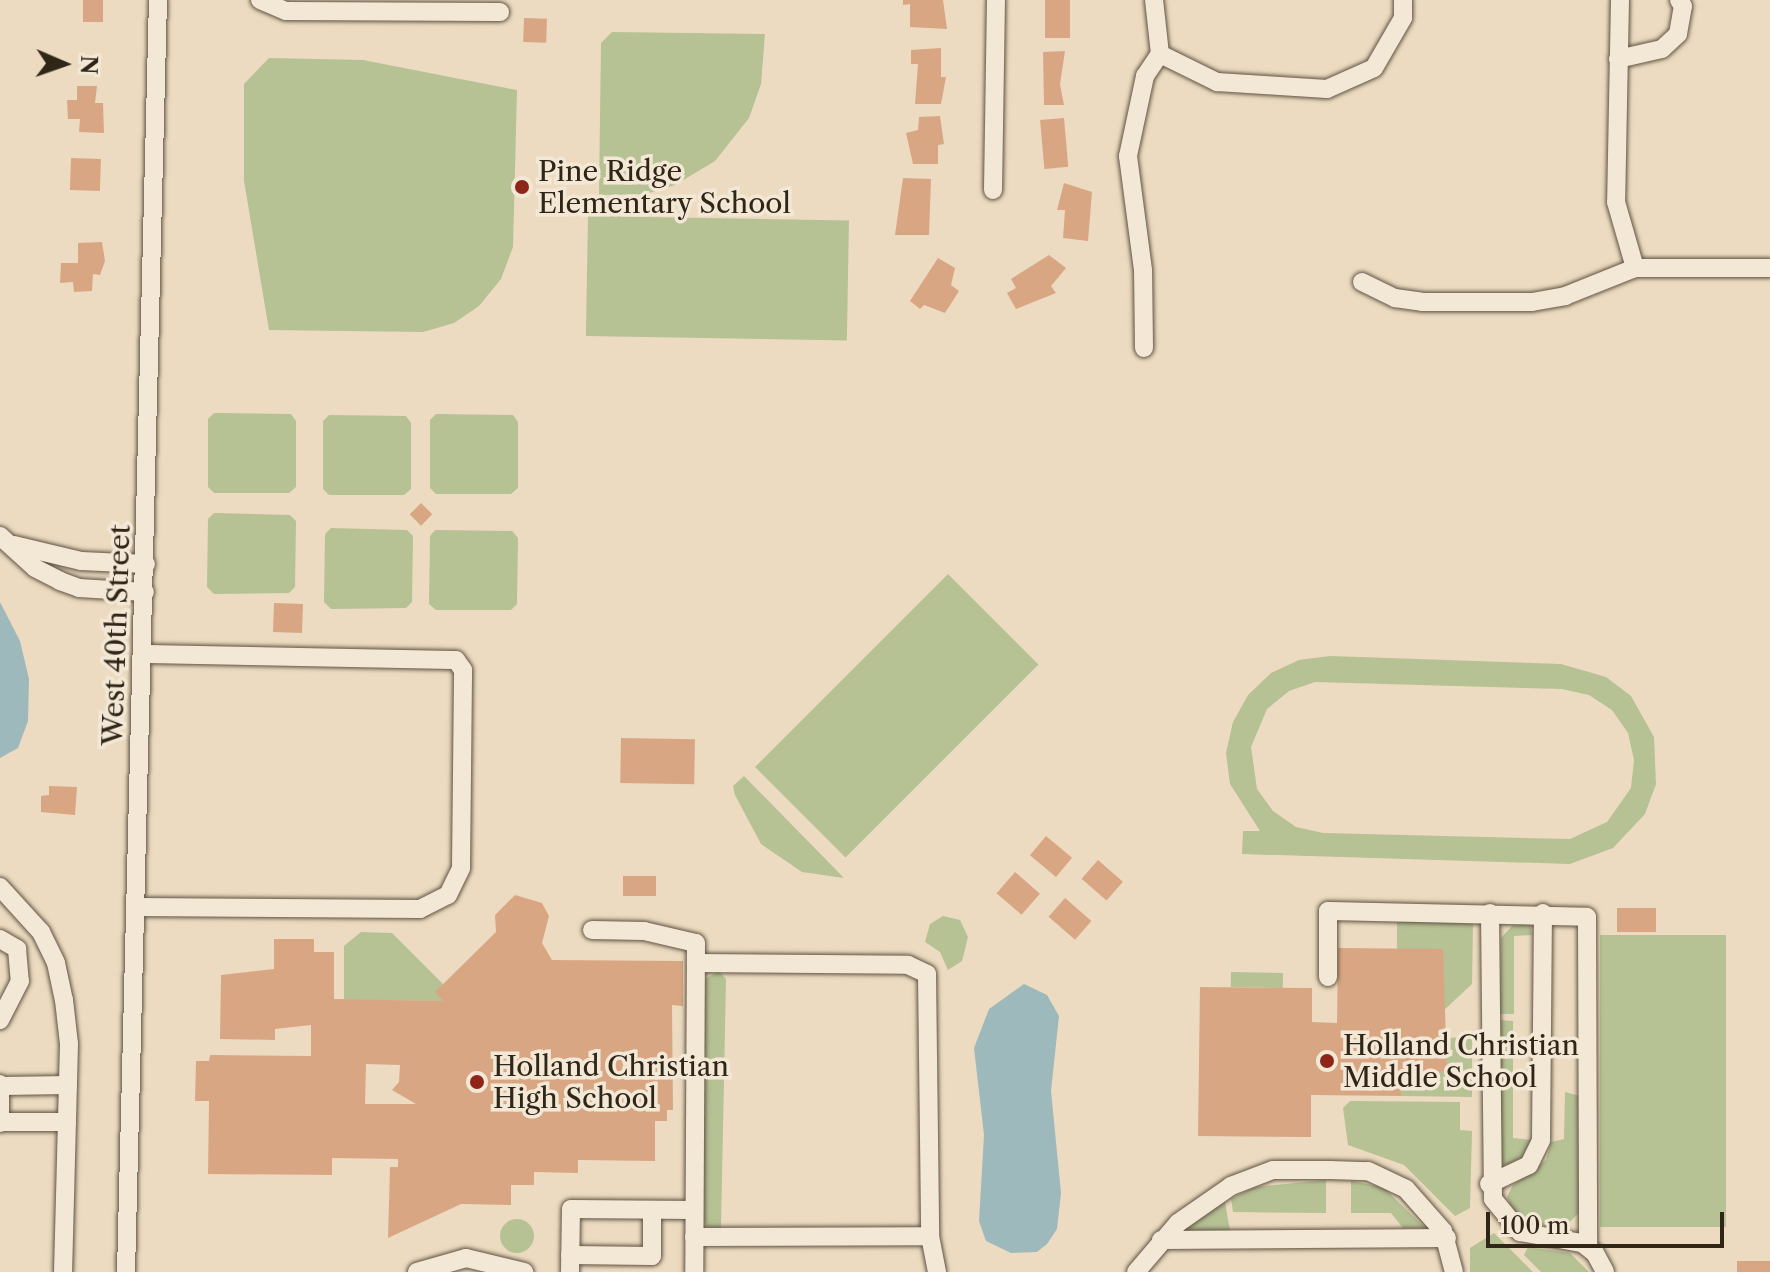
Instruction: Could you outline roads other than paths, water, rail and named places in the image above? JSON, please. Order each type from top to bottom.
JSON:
[{"type":"street","name":"West 40th Street","points":[[126,1272],[144,654],[158,0]]},
{"type":"street","points":[[260,0],[286,11],[500,12]]},
{"type":"street","points":[[993,190],[996,0]]},
{"type":"street","points":[[1144,348],[1143,270],[1128,156],[1145,76],[1160,54],[1154,0]]},
{"type":"street","points":[[1160,54],[1217,82],[1327,89],[1374,68],[1403,18],[1403,0]]},
{"type":"street","points":[[1620,0],[1616,202],[1635,268]]},
{"type":"street","points":[[1618,59],[1641,57],[1670,42],[1682,17],[1679,0]]},
{"type":"street","points":[[1362,282],[1395,298],[1422,302],[1532,302],[1565,296],[1635,268],[1770,268]]},
{"type":"street","points":[[5,540],[81,561],[146,564]]},
{"type":"street","points":[[5,540],[35,568],[79,588],[145,592]]},
{"type":"street","points":[[136,907],[420,909],[448,895],[461,868],[463,670],[456,660],[144,654]]},
{"type":"street","points":[[0,887],[41,932],[56,963],[69,1044],[63,1272]]},
{"type":"street","points":[[1328,977],[1328,911],[1582,914],[1590,924],[1588,1247],[1605,1272]]},
{"type":"street","points":[[1490,913],[1489,1184],[1500,1212],[1520,1232],[1588,1247]]},
{"type":"street","points":[[1489,1184],[1529,1165],[1541,1140],[1543,913]]},
{"type":"street","points":[[592,930],[644,931],[696,943],[694,1272]]},
{"type":"street","points":[[0,939],[17,949],[20,981],[0,1020]]},
{"type":"street","points":[[696,963],[908,965],[927,974],[930,1236],[937,1272]]},
{"type":"street","points":[[67,1122],[1,1123],[1,1085],[68,1085]]},
{"type":"street","points":[[1136,1272],[1161,1240],[1219,1193],[1280,1170],[1382,1175],[1406,1189],[1447,1238],[1454,1272]]},
{"type":"street","points":[[652,1210],[652,1256],[570,1264],[571,1209],[694,1210]]},
{"type":"street","points":[[694,1237],[930,1236]]},
{"type":"street","points":[[1161,1240],[1447,1238]]},
{"type":"street","points":[[417,1272],[466,1258],[524,1272]]},
{"type":"water","points":[[0,602],[20,641],[29,679],[28,721],[18,748],[0,758]]},
{"type":"water","points":[[1024,984],[1047,995],[1059,1016],[1051,1091],[1061,1193],[1057,1229],[1047,1244],[1037,1252],[1011,1253],[986,1241],[979,1221],[984,1135],[974,1048],[989,1009]]},
{"type":"place","name":"Pine Ridge Elementary School","points":[[522,187]]},
{"type":"place","name":"Holland Christian Middle School","points":[[1327,1061]]},
{"type":"place","name":"Holland Christian High School","points":[[477,1082]]}]
